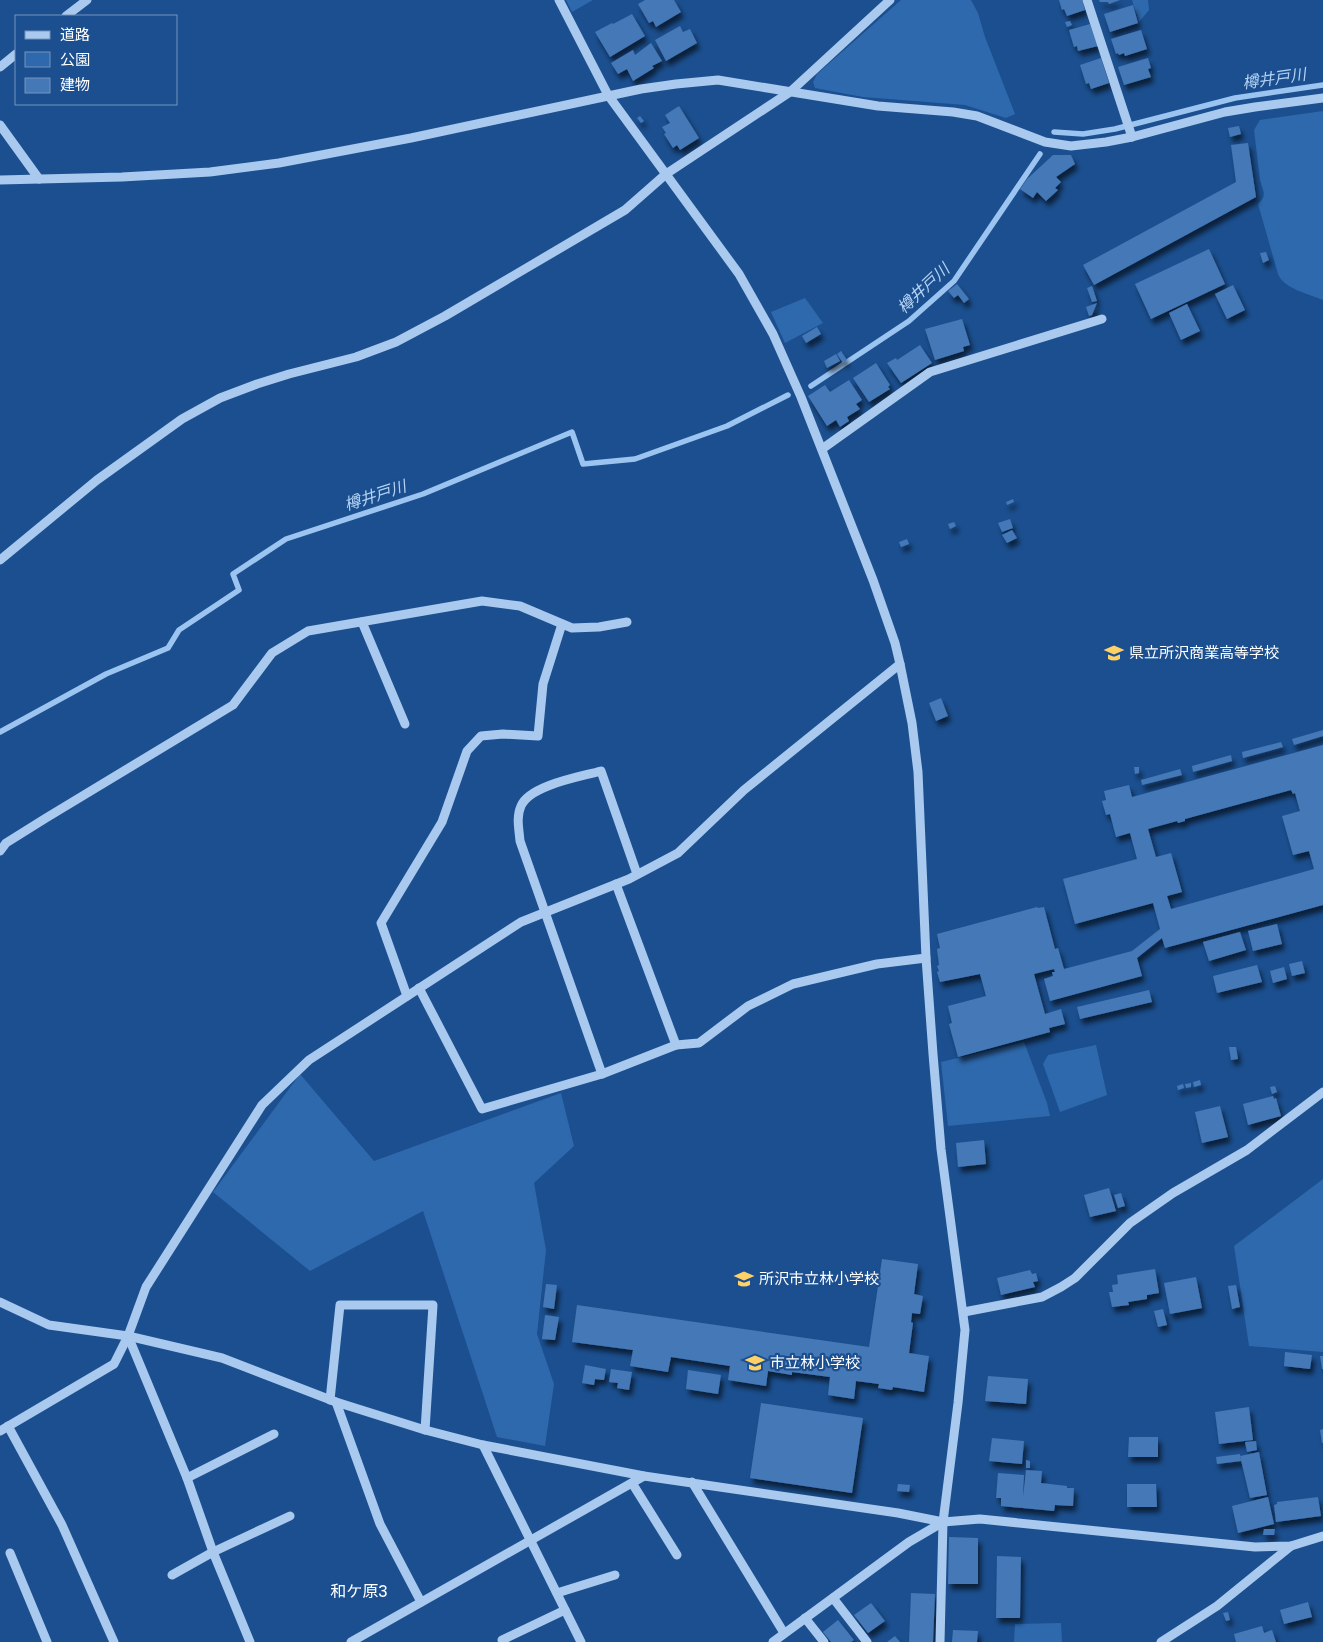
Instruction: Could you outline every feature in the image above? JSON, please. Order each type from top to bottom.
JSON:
[{"type":"street","points":[[67,15],[87,0]]},
{"type":"street","points":[[559,0],[608,95],[739,274],[768,326],[801,397],[822,449],[873,580],[895,643],[900,664],[912,723],[918,772],[926,958],[941,1149],[965,1330],[943,1522],[940,1642]]},
{"type":"street","points":[[0,560],[97,480],[182,419],[220,398],[240,390],[289,374],[356,357],[396,342],[625,210],[666,174],[790,92],[890,0]]},
{"type":"street","points":[[1087,0],[1132,137]]},
{"type":"street","points":[[0,67],[15,55]]},
{"type":"street","points":[[0,180],[210,172],[279,163],[411,138],[608,95],[676,84],[718,80],[878,106],[961,113],[977,116],[1045,142],[1071,146],[1132,137],[1225,112],[1255,106],[1323,98]]},
{"type":"street","points":[[0,125],[39,179]]},
{"type":"street","points":[[822,449],[930,372],[1102,319]]},
{"type":"street","points":[[0,851],[6,843],[233,705],[272,653],[308,631],[482,601],[520,606],[572,628],[599,627],[627,622]]},
{"type":"street","points":[[362,622],[406,724]]},
{"type":"street","points":[[406,996],[381,923],[442,822],[467,751],[481,736],[503,734],[538,736],[543,684],[562,624]]},
{"type":"street","points":[[114,1642],[62,1524],[4,1428],[114,1364],[128,1336],[146,1287],[262,1104],[309,1060],[521,922],[616,884],[678,853],[744,790],[900,664]]},
{"type":"street","points":[[602,1074],[520,841],[517,820],[520,807],[526,797],[541,789],[601,770],[637,874]]},
{"type":"street","points":[[616,884],[676,1046]]},
{"type":"street","points":[[419,988],[482,1109],[602,1074],[676,1046],[699,1043],[748,1006],[794,984],[877,964],[926,958]]},
{"type":"street","points":[[964,1312],[1042,1297],[1075,1278],[1130,1223],[1173,1193],[1247,1150],[1323,1092]]},
{"type":"street","points":[[0,1302],[49,1325],[128,1336],[222,1358],[333,1401],[425,1430],[482,1445],[644,1476],[898,1513],[943,1522],[980,1519],[1255,1547],[1290,1546],[1323,1536]]},
{"type":"street","points":[[421,1602],[380,1524],[333,1401],[340,1305],[433,1305],[425,1430]]},
{"type":"street","points":[[128,1336],[187,1478],[213,1552],[250,1642]]},
{"type":"street","points":[[187,1478],[274,1434]]},
{"type":"street","points":[[482,1445],[581,1642]]},
{"type":"street","points":[[351,1642],[644,1476]]},
{"type":"street","points":[[692,1482],[784,1633]]},
{"type":"street","points":[[632,1483],[678,1555]]},
{"type":"street","points":[[172,1575],[213,1552],[290,1516]]},
{"type":"street","points":[[773,1642],[908,1542],[943,1522]]},
{"type":"street","points":[[1161,1642],[1217,1606],[1290,1546]]},
{"type":"street","points":[[10,1553],[47,1642]]},
{"type":"street","points":[[557,1593],[615,1575]]},
{"type":"street","points":[[832,1598],[867,1642]]},
{"type":"street","points":[[502,1640],[565,1610]]},
{"type":"street","points":[[805,1618],[824,1642]]},
{"type":"green space","points":[[566,0],[593,0],[572,12]]},
{"type":"green space","points":[[901,0],[971,0],[978,13],[985,37],[1015,114],[1006,118],[965,105],[863,97],[815,88],[813,82],[817,74]]},
{"type":"green space","points":[[1132,0],[1148,0],[1149,10],[1139,22]]},
{"type":"green space","points":[[1323,111],[1323,300],[1291,287],[1278,274],[1258,204],[1263,198],[1264,193],[1260,180],[1254,130],[1260,120]]},
{"type":"green space","points":[[805,298],[823,323],[785,343],[771,312]]},
{"type":"green space","points":[[1024,1042],[1050,1116],[948,1126],[941,1062]]},
{"type":"green space","points":[[1096,1045],[1107,1095],[1060,1112],[1043,1064],[1048,1055]]},
{"type":"green space","points":[[300,1074],[374,1161],[561,1093],[574,1146],[534,1183],[546,1250],[537,1334],[554,1384],[545,1446],[497,1437],[423,1211],[310,1271],[213,1192]]},
{"type":"green space","points":[[1323,1179],[1323,1352],[1249,1346],[1234,1246]]},
{"type":"green space","points":[[1061,1623],[1062,1642],[1014,1642],[1015,1624]]},
{"type":"building","points":[[645,0],[674,0],[681,12],[656,27],[653,21],[649,23],[638,4]]},
{"type":"building","points":[[1059,0],[1082,0],[1085,10],[1067,16],[1064,9],[1062,10]]},
{"type":"building","points":[[1099,0],[1120,0],[1109,4]]},
{"type":"building","points":[[1133,5],[1138,23],[1110,32],[1104,14]]},
{"type":"building","points":[[632,14],[645,36],[610,57],[595,32]]},
{"type":"building","points":[[1070,21],[1072,25],[1067,27],[1065,22]]},
{"type":"building","points":[[1090,24],[1098,46],[1078,51],[1077,46],[1074,47],[1069,30]]},
{"type":"building","points":[[680,26],[683,32],[690,29],[697,43],[666,61],[655,40]]},
{"type":"building","points":[[1141,30],[1147,49],[1125,56],[1124,53],[1116,54],[1111,39]]},
{"type":"building","points":[[651,43],[662,61],[652,66],[654,68],[633,81],[627,69],[618,74],[611,63],[633,50],[635,55]]},
{"type":"building","points":[[1101,58],[1109,83],[1091,89],[1089,83],[1086,84],[1080,65]]},
{"type":"building","points":[[1148,58],[1151,68],[1148,69],[1151,77],[1124,85],[1118,67]]},
{"type":"building","points":[[679,106],[699,138],[680,150],[677,145],[673,148],[662,127],[670,123],[665,115]]},
{"type":"building","points":[[640,116],[644,121],[641,123],[637,118]]},
{"type":"building","points":[[1239,126],[1241,134],[1230,137],[1228,128]]},
{"type":"building","points":[[1248,143],[1256,197],[1094,285],[1083,265],[1236,182],[1231,145]]},
{"type":"building","points":[[1053,155],[1071,155],[1075,164],[1056,177],[1061,182],[1055,188],[1058,190],[1046,201],[1037,192],[1033,198],[1020,189],[1027,179]]},
{"type":"building","points":[[1209,249],[1225,284],[1151,319],[1135,284]]},
{"type":"building","points":[[1266,252],[1269,260],[1263,263],[1260,253]]},
{"type":"building","points":[[957,284],[969,299],[964,303],[958,295],[954,298],[948,291]]},
{"type":"building","points":[[1233,285],[1245,310],[1227,319],[1215,294]]},
{"type":"building","points":[[1092,286],[1097,301],[1092,302],[1087,288]]},
{"type":"building","points":[[1097,303],[1092,315],[1089,316],[1086,307]]},
{"type":"building","points":[[1187,304],[1200,331],[1181,340],[1169,313]]},
{"type":"building","points":[[962,319],[970,345],[963,347],[964,351],[935,360],[925,329]]},
{"type":"building","points":[[817,327],[821,334],[806,343],[802,336]]},
{"type":"building","points":[[920,345],[932,363],[901,383],[887,363],[896,358],[897,360]]},
{"type":"building","points":[[841,351],[847,360],[843,363],[837,354]]},
{"type":"building","points":[[836,354],[840,361],[827,368],[824,361]]},
{"type":"building","points":[[876,363],[890,385],[888,387],[890,389],[869,402],[853,378]]},
{"type":"building","points":[[849,380],[862,400],[856,404],[860,409],[847,417],[849,421],[840,427],[836,420],[827,426],[808,396],[825,385],[830,392]]},
{"type":"building","points":[[1013,499],[1014,502],[1007,505],[1006,502]]},
{"type":"building","points":[[1010,519],[1013,528],[1002,532],[998,523]]},
{"type":"building","points":[[954,522],[956,526],[950,529],[948,524]]},
{"type":"building","points":[[1012,530],[1017,538],[1007,543],[1002,535]]},
{"type":"building","points":[[907,539],[909,544],[901,547],[899,542]]},
{"type":"building","points":[[941,698],[948,716],[936,721],[929,703]]},
{"type":"building","points":[[1323,730],[1323,736],[1294,745],[1292,739]]},
{"type":"building","points":[[1281,742],[1283,747],[1243,758],[1242,752]]},
{"type":"building","points":[[1323,745],[1323,905],[1165,948],[1162,938],[1137,958],[1142,976],[1050,1001],[1044,979],[1053,976],[1052,972],[1055,972],[1054,969],[1034,974],[1045,1014],[1061,1009],[1065,1024],[1049,1028],[1050,1032],[958,1057],[949,1024],[952,1023],[948,1006],[986,996],[980,974],[940,982],[937,972],[939,971],[937,966],[939,965],[937,949],[940,948],[937,934],[1037,907],[1044,907],[1055,949],[1058,948],[1064,969],[1132,951],[1160,929],[1153,903],[1075,924],[1063,879],[1137,859],[1130,833],[1116,837],[1110,814],[1106,815],[1102,801],[1106,800],[1104,791],[1129,785],[1132,797]],"holes":[[[1291,790],[1293,794],[1295,793],[1300,811],[1282,816],[1293,855],[1309,851],[1314,869],[1171,909],[1167,896],[1182,892],[1171,853],[1156,857],[1148,829],[1177,821],[1178,823],[1185,821],[1185,819]]]},
{"type":"building","points":[[1231,755],[1232,761],[1193,772],[1192,766]]},
{"type":"building","points":[[1134,767],[1139,767],[1139,773],[1135,774]]},
{"type":"building","points":[[1180,769],[1182,775],[1142,785],[1141,780]]},
{"type":"building","points":[[1277,924],[1282,944],[1253,951],[1248,931]]},
{"type":"building","points":[[1240,932],[1246,950],[1209,961],[1203,942]]},
{"type":"building","points":[[1302,961],[1305,973],[1292,976],[1289,964]]},
{"type":"building","points":[[1257,965],[1262,982],[1217,993],[1213,976]]},
{"type":"building","points":[[1284,967],[1287,979],[1273,983],[1270,971]]},
{"type":"building","points":[[1149,990],[1152,1002],[1080,1019],[1077,1007]]},
{"type":"building","points":[[1229,1047],[1236,1047],[1238,1059],[1231,1060]]},
{"type":"building","points":[[1200,1080],[1201,1085],[1194,1087],[1193,1082]]},
{"type":"building","points":[[1191,1083],[1191,1087],[1186,1088],[1185,1084]]},
{"type":"building","points":[[1183,1084],[1184,1088],[1178,1090],[1177,1086]]},
{"type":"building","points":[[1275,1086],[1277,1092],[1272,1094],[1270,1087]]},
{"type":"building","points":[[1273,1096],[1274,1099],[1276,1098],[1281,1116],[1248,1125],[1243,1104]]},
{"type":"building","points":[[1220,1106],[1228,1137],[1202,1143],[1195,1112]]},
{"type":"building","points":[[984,1140],[986,1164],[958,1167],[956,1143]]},
{"type":"building","points":[[1109,1188],[1116,1211],[1090,1217],[1084,1195]]},
{"type":"building","points":[[1121,1193],[1125,1206],[1118,1208],[1114,1195]]},
{"type":"building","points":[[882,1259],[918,1264],[914,1294],[923,1296],[920,1314],[912,1313],[911,1322],[913,1323],[909,1353],[929,1356],[924,1392],[893,1387],[892,1390],[878,1388],[879,1384],[856,1381],[854,1399],[828,1395],[830,1377],[792,1372],[792,1375],[768,1371],[766,1386],[728,1380],[730,1366],[671,1357],[668,1372],[630,1366],[633,1350],[572,1342],[577,1305],[869,1347]]},
{"type":"building","points":[[1155,1269],[1159,1293],[1147,1295],[1147,1299],[1128,1302],[1129,1305],[1112,1307],[1109,1292],[1113,1292],[1112,1285],[1118,1284],[1117,1275]]},
{"type":"building","points":[[1030,1270],[1032,1274],[1036,1273],[1038,1281],[1033,1282],[1035,1287],[1001,1295],[997,1278]]},
{"type":"building","points":[[1196,1277],[1202,1308],[1170,1314],[1164,1283]]},
{"type":"building","points":[[546,1284],[557,1285],[554,1309],[543,1307]]},
{"type":"building","points":[[1236,1285],[1240,1307],[1232,1309],[1228,1286]]},
{"type":"building","points":[[1163,1309],[1167,1325],[1158,1327],[1154,1311]]},
{"type":"building","points":[[545,1315],[559,1317],[555,1340],[542,1339]]},
{"type":"building","points":[[1285,1352],[1312,1355],[1310,1369],[1284,1366]]},
{"type":"building","points":[[1320,1356],[1323,1356],[1323,1369],[1322,1369]]},
{"type":"building","points":[[585,1365],[606,1369],[604,1380],[595,1379],[594,1385],[582,1383]]},
{"type":"building","points":[[611,1369],[632,1372],[629,1390],[617,1388],[618,1383],[609,1382]]},
{"type":"building","points":[[688,1370],[721,1375],[718,1394],[686,1389]]},
{"type":"building","points":[[988,1376],[1028,1379],[1026,1404],[985,1401]]},
{"type":"building","points":[[761,1403],[863,1418],[852,1493],[750,1478]]},
{"type":"building","points":[[1249,1407],[1253,1440],[1219,1444],[1215,1412]]},
{"type":"building","points":[[1323,1429],[1323,1443],[1322,1443],[1320,1430]]},
{"type":"building","points":[[1129,1437],[1158,1437],[1158,1457],[1128,1457]]},
{"type":"building","points":[[992,1438],[1024,1441],[1022,1464],[989,1461]]},
{"type":"building","points":[[1256,1441],[1257,1450],[1247,1452],[1245,1442]]},
{"type":"building","points":[[1259,1452],[1267,1495],[1250,1498],[1240,1456]]},
{"type":"building","points":[[1240,1454],[1241,1461],[1217,1464],[1216,1457]]},
{"type":"building","points":[[1026,1460],[1030,1461],[1030,1468],[1026,1468]]},
{"type":"building","points":[[1026,1470],[1042,1471],[1041,1483],[1074,1488],[1073,1506],[1055,1505],[1054,1511],[1001,1506],[1001,1498],[996,1498],[998,1473],[1024,1475],[1023,1497]]},
{"type":"building","points":[[898,1484],[910,1485],[909,1492],[897,1491]]},
{"type":"building","points":[[1127,1484],[1156,1484],[1157,1507],[1127,1507]]},
{"type":"building","points":[[1268,1497],[1274,1524],[1238,1533],[1232,1506]]},
{"type":"building","points":[[1318,1497],[1321,1516],[1276,1522],[1274,1505],[1277,1502]]},
{"type":"building","points":[[1264,1529],[1275,1529],[1274,1535],[1263,1535]]},
{"type":"building","points":[[949,1537],[978,1538],[978,1584],[948,1584]]},
{"type":"building","points":[[997,1556],[1021,1557],[1020,1618],[996,1618]]},
{"type":"building","points":[[911,1593],[935,1594],[933,1642],[909,1642]]},
{"type":"building","points":[[1308,1602],[1312,1617],[1284,1624],[1280,1610]]},
{"type":"building","points":[[871,1603],[885,1621],[868,1633],[854,1615]]},
{"type":"building","points":[[1228,1612],[1230,1620],[1226,1621],[1223,1613]]},
{"type":"building","points":[[838,1620],[854,1640],[851,1642],[831,1642],[823,1632]]},
{"type":"building","points":[[1262,1626],[1264,1633],[1272,1630],[1276,1642],[1236,1642],[1234,1634]]},
{"type":"building","points":[[953,1630],[978,1631],[977,1642],[952,1642]]},
{"type":"building","points":[[895,1636],[900,1642],[887,1642]]},
{"type":"waterway","name":"樽井戸川","points":[[1054,132],[1083,134],[1115,129],[1235,98],[1323,85]]},
{"type":"waterway","name":"樽井戸川","points":[[811,386],[909,321],[954,281],[1040,154]]},
{"type":"waterway","name":"樽井戸川","points":[[0,732],[106,674],[168,648],[179,630],[239,590],[233,574],[286,539],[423,494],[572,432],[583,464],[635,459],[727,426],[788,395]]},
{"type":"place","name":"県立所沢商業高等学校","points":[[1114,653]]},
{"type":"place","name":"所沢市立林小学校","points":[[744,1279]]},
{"type":"place","name":"市立林小学校","points":[[755,1363]]},
{"type":"district","name":"和ケ原3","points":[[359,1591]]}]
